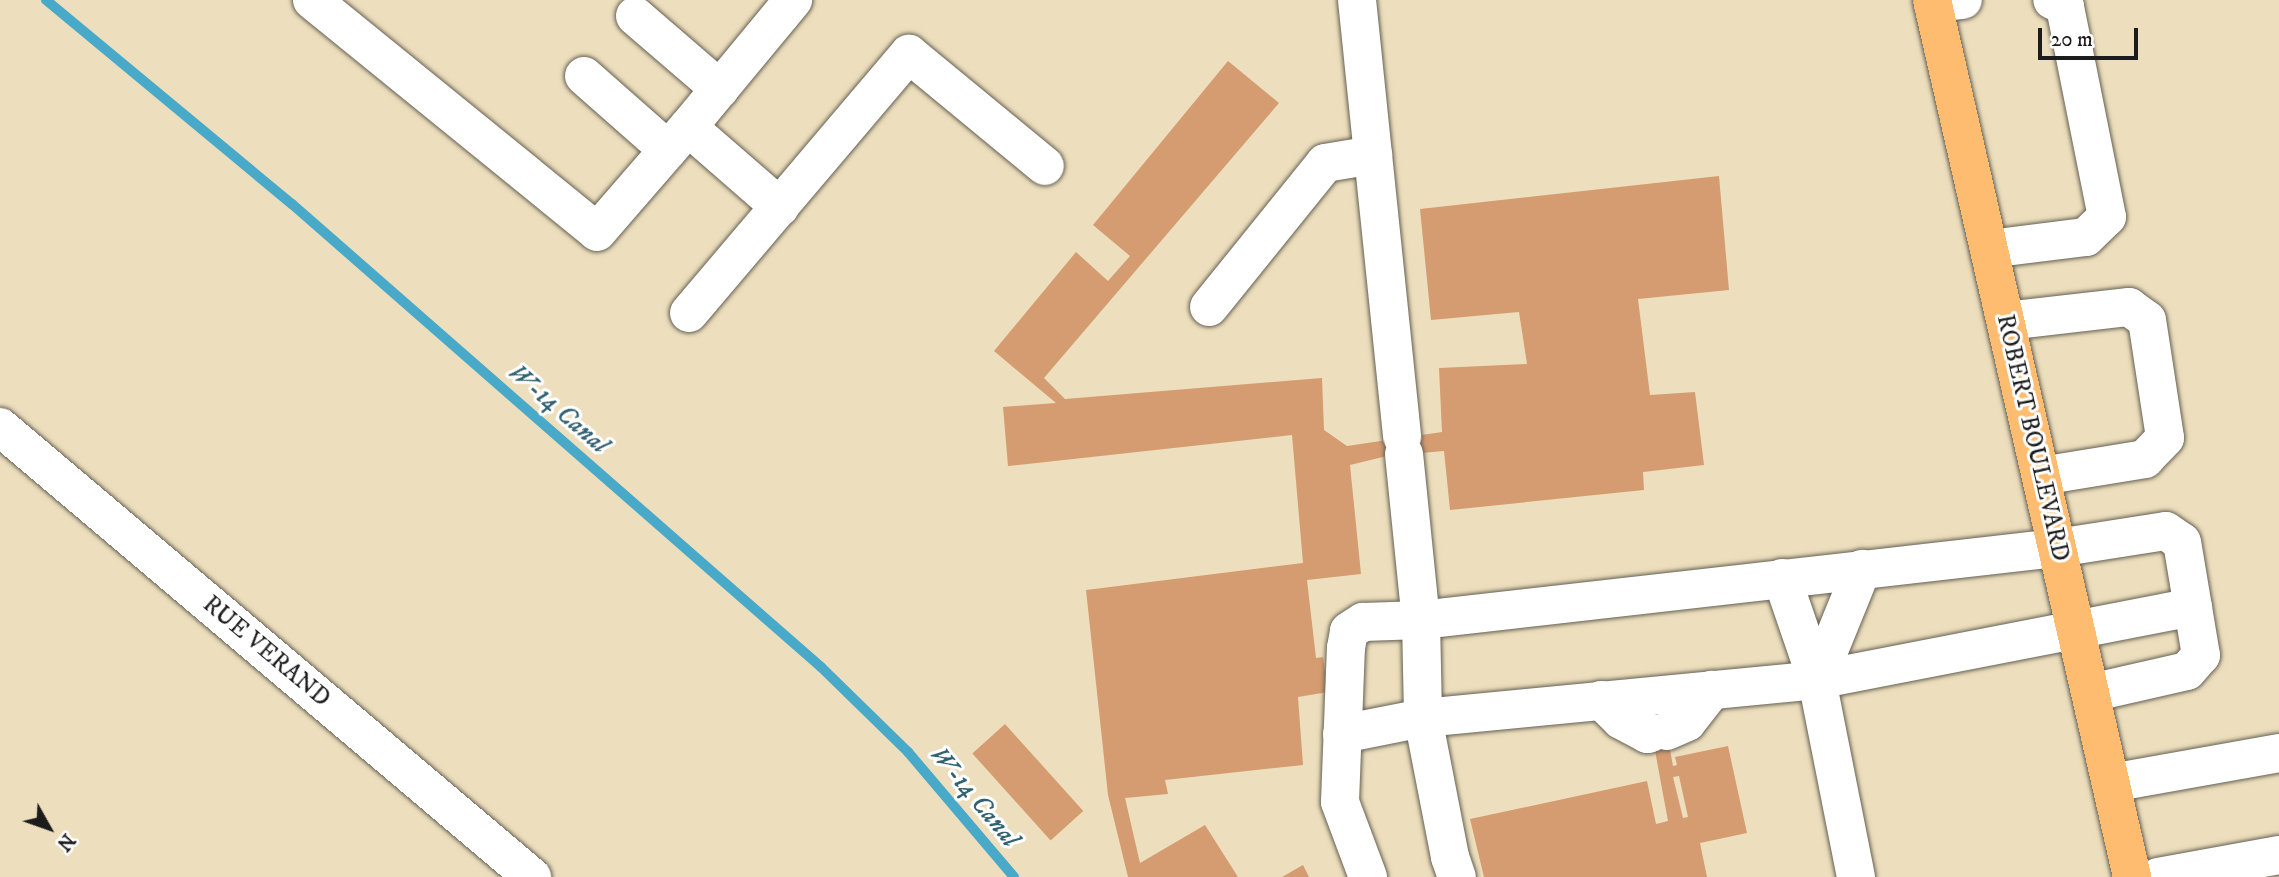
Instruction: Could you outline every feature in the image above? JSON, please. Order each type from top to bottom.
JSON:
[{"type":"main road","name":"ROBERT BOULEVARD","points":[[1943,1],[1989,249],[2132,877]]},
{"type":"street","points":[[312,0],[597,232],[793,0]]},
{"type":"street","points":[[1357,0],[1421,620],[1423,718],[1450,857],[1457,877]]},
{"type":"street","points":[[1989,249],[2086,237],[2107,217],[2065,6],[2052,0]]},
{"type":"street","points":[[635,16],[720,89]]},
{"type":"street","points":[[690,313],[909,54],[1045,166]]},
{"type":"street","points":[[584,76],[780,206]]},
{"type":"street","points":[[1209,307],[1325,163],[1373,155]]},
{"type":"street","points":[[2006,321],[2130,307],[2147,320],[2165,438],[2145,459],[2041,476]]},
{"type":"street","name":"RUE VERAND","points":[[0,427],[532,877]]},
{"type":"street","points":[[1368,877],[1340,802],[1346,648],[1349,631],[1363,622],[1421,620],[2057,548],[2166,531],[2182,542],[2201,655],[2187,671],[2090,693]]},
{"type":"street","points":[[1817,680],[1862,569]]},
{"type":"street","points":[[1783,578],[1817,680],[1856,877]]},
{"type":"street","points":[[1342,734],[1423,718],[1817,680],[2076,632],[2193,607]]},
{"type":"street","points":[[1601,700],[1621,720],[1647,734],[1686,722],[1712,690]]},
{"type":"street","points":[[2111,783],[2279,753]]},
{"type":"street","points":[[2158,877],[2279,855]]},
{"type":"building","points":[[1228,61],[1279,103],[1044,378],[1065,399],[1322,378],[1324,430],[1347,446],[1442,432],[1439,368],[1527,364],[1519,312],[1431,320],[1420,209],[1719,176],[1729,290],[1638,299],[1650,395],[1695,392],[1704,465],[1643,472],[1644,490],[1450,510],[1444,451],[1387,456],[1350,465],[1361,574],[1307,580],[1316,658],[1323,657],[1328,692],[1298,697],[1303,765],[1165,780],[1168,794],[1125,798],[1140,863],[1205,825],[1238,877],[1128,877],[1108,795],[1086,590],[1303,563],[1292,435],[1008,466],[1003,407],[1056,403],[994,351],[1076,252],[1108,281],[1130,256],[1093,225]]},
{"type":"building","points":[[1663,711],[1673,766],[1677,765],[1675,757],[1728,746],[1747,833],[1700,843],[1707,877],[1484,877],[1470,819],[1647,781],[1656,824],[1668,821],[1648,713]],"holes":[[[1679,776],[1688,817],[1683,818],[1673,777]]]},
{"type":"building","points":[[1005,724],[1083,811],[1051,840],[972,753]]},
{"type":"building","points":[[1303,865],[1309,877],[1282,877]]},
{"type":"waterway","name":"W-14 Canal","points":[[46,0],[292,204],[821,667],[908,752],[1014,877]]}]
